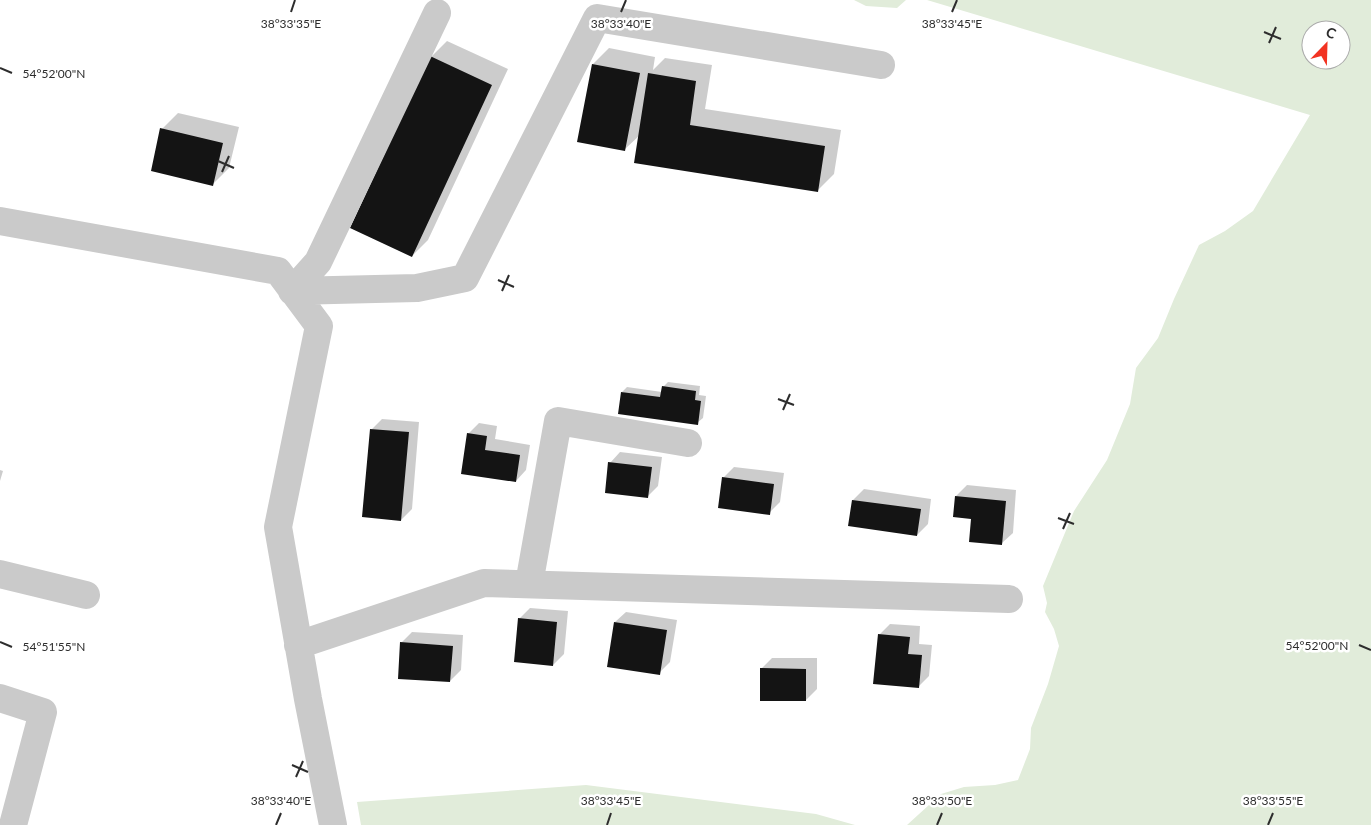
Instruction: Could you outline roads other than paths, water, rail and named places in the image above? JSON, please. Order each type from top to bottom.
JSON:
[{"type":"street","points":[[292,291],[318,262],[437,14]]},
{"type":"street","points":[[292,291],[417,288],[465,278],[597,18],[881,65]]},
{"type":"street","points":[[0,221],[278,271],[319,326],[278,526],[298,645],[333,825]]},
{"type":"street","points":[[529,584],[558,421],[688,443]]},
{"type":"street","points":[[0,574],[86,595]]},
{"type":"street","points":[[298,645],[484,583],[1009,599]]},
{"type":"street","points":[[0,698],[43,712],[13,825]]}]
